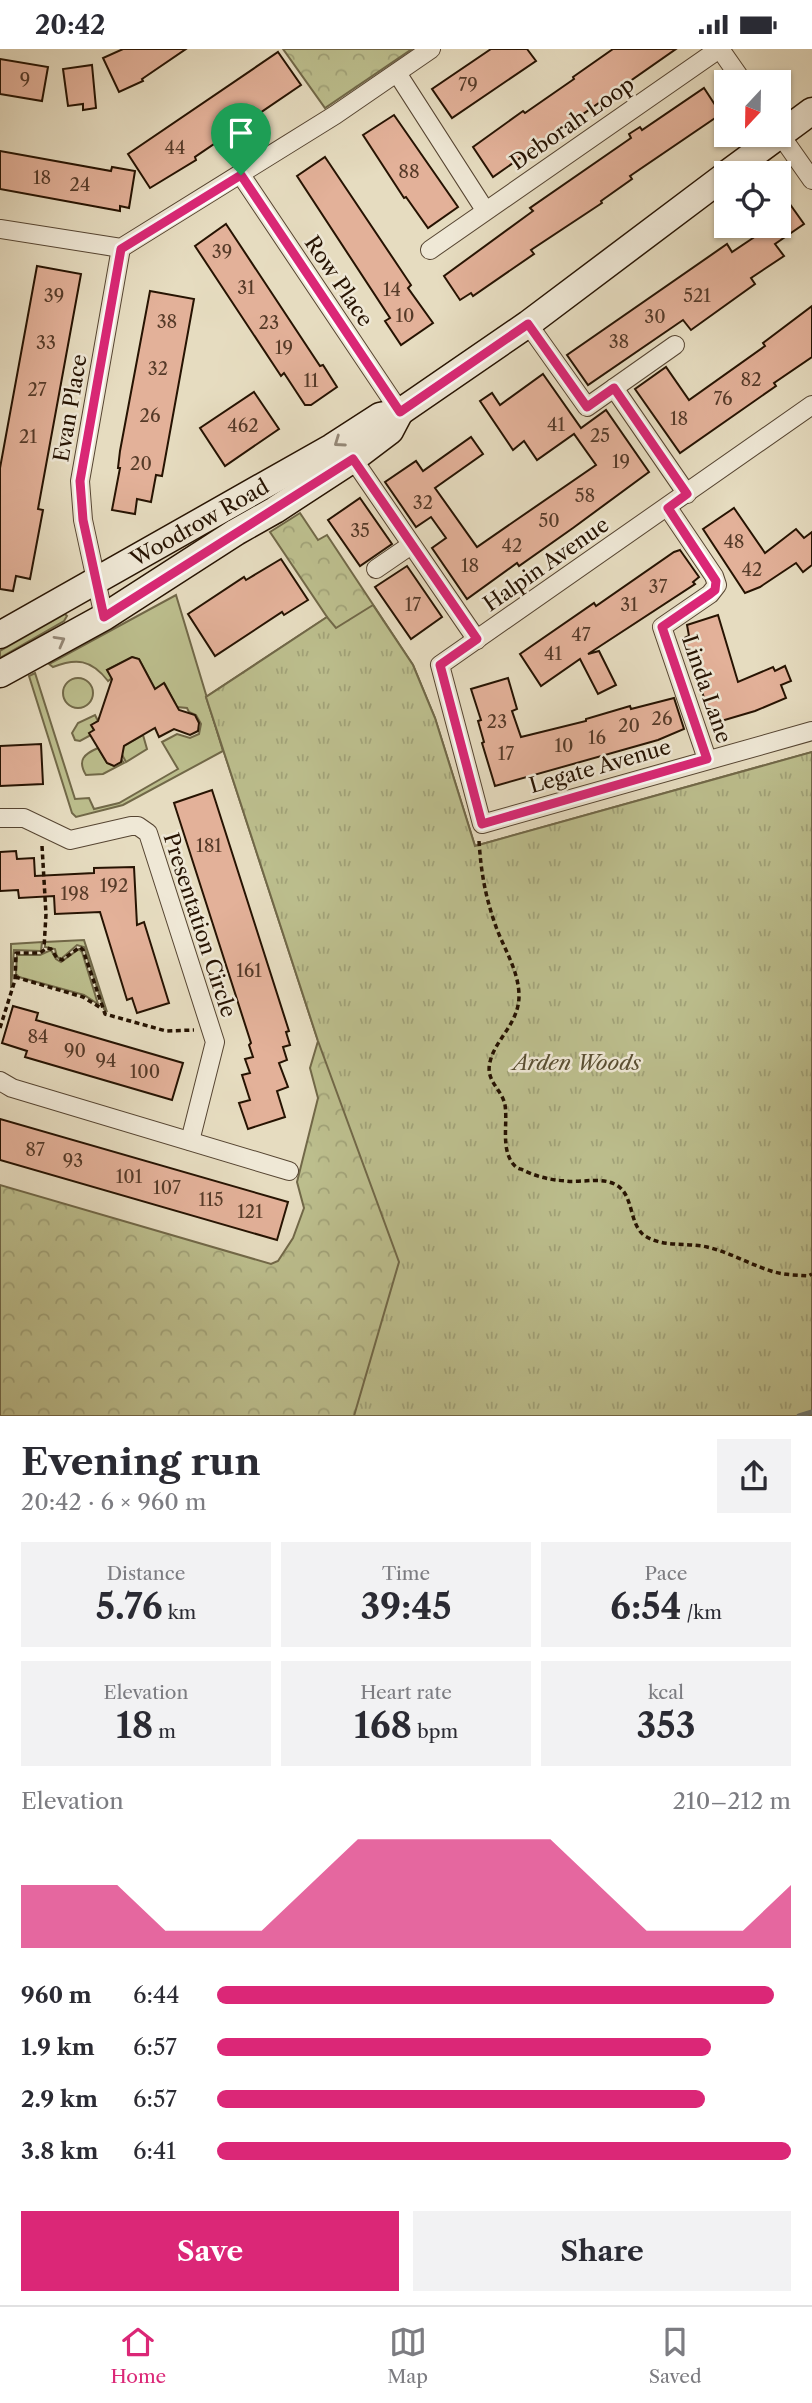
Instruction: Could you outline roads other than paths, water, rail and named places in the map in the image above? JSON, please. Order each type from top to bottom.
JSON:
[{"type":"street","points":[[0,229],[121,249],[241,175],[431,49]]},
{"type":"street","points":[[720,49],[735,70]]},
{"type":"street","name":"Deborah Loop","points":[[430,250],[720,49]]},
{"type":"street","points":[[397,73],[485,210]]},
{"type":"street","name":"Woodrow Road","points":[[791,126],[812,111]]},
{"type":"street","name":"Woodrow Road","points":[[744,161],[762,147]]},
{"type":"street","points":[[788,147],[812,180]]},
{"type":"street","name":"Row Place","points":[[241,175],[400,412]]},
{"type":"street","name":"Woodrow Road","points":[[0,635],[332,447],[380,416],[400,412],[528,324],[714,184]]},
{"type":"street","name":"Evan Place","points":[[104,617],[83,520],[80,481],[121,249]]},
{"type":"street","points":[[528,324],[587,407],[675,345]]},
{"type":"street","points":[[614,388],[687,494]]},
{"type":"street","name":"Halpin Avenue","points":[[480,832],[440,665],[812,405]]},
{"type":"street","name":"Woodrow Road","points":[[0,674],[104,617],[353,459],[390,431],[400,412]]},
{"type":"street","points":[[353,459],[477,639]]},
{"type":"street","name":"Linda Lane","points":[[668,508],[714,576],[717,585],[710,594],[662,627],[707,759]]},
{"type":"street","points":[[376,569],[411,545]]},
{"type":"street","name":"Legate Avenue","points":[[480,832],[707,759],[812,731]]},
{"type":"street","name":"Presentation Circle","points":[[0,818],[24,818],[70,840],[131,826],[138,826],[148,833],[215,1042],[190,1141]]},
{"type":"street","points":[[0,1081],[12,1088],[289,1171]]},
{"type":"waterway","points":[[799,1416],[812,1412]]},
{"type":"park label","name":"Arden Woods","points":[[577,1062]]}]
